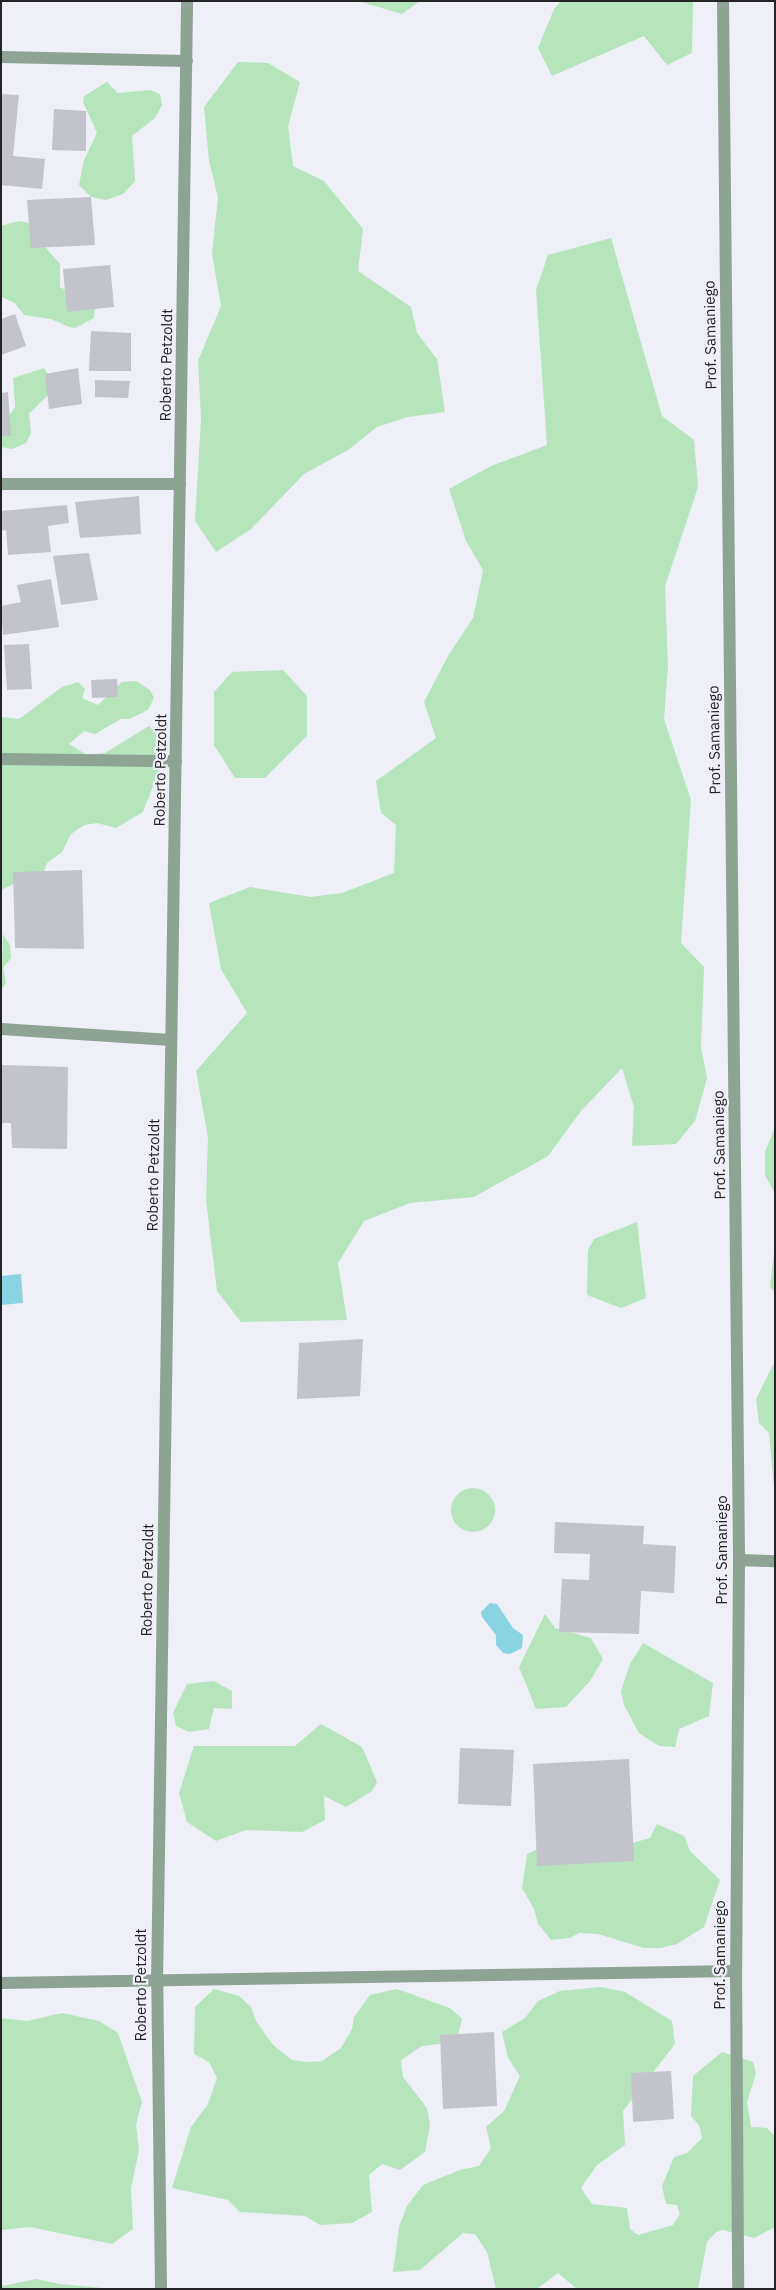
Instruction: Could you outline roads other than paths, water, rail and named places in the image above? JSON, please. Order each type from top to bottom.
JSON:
[{"type":"street","name":"Roberto Petzoldt","points":[[161,2289],[157,1983],[187,1]]},
{"type":"street","name":"Prof. Samaniego","points":[[723,1],[739,1560],[736,1971],[738,2289]]},
{"type":"street","points":[[1,57],[187,62]]},
{"type":"street","points":[[1,484],[180,484]]},
{"type":"street","points":[[1,759],[176,761]]},
{"type":"street","points":[[1,1029],[171,1040]]},
{"type":"street","points":[[739,1560],[775,1561]]},
{"type":"street","points":[[1,1983],[157,1983],[736,1971]]},
{"type":"water","points":[[21,1274],[23,1303],[1,1305],[1,1276]]},
{"type":"water","points":[[490,1603],[497,1604],[513,1628],[523,1635],[522,1648],[510,1654],[503,1653],[496,1645],[496,1635],[482,1617],[481,1612]]}]
